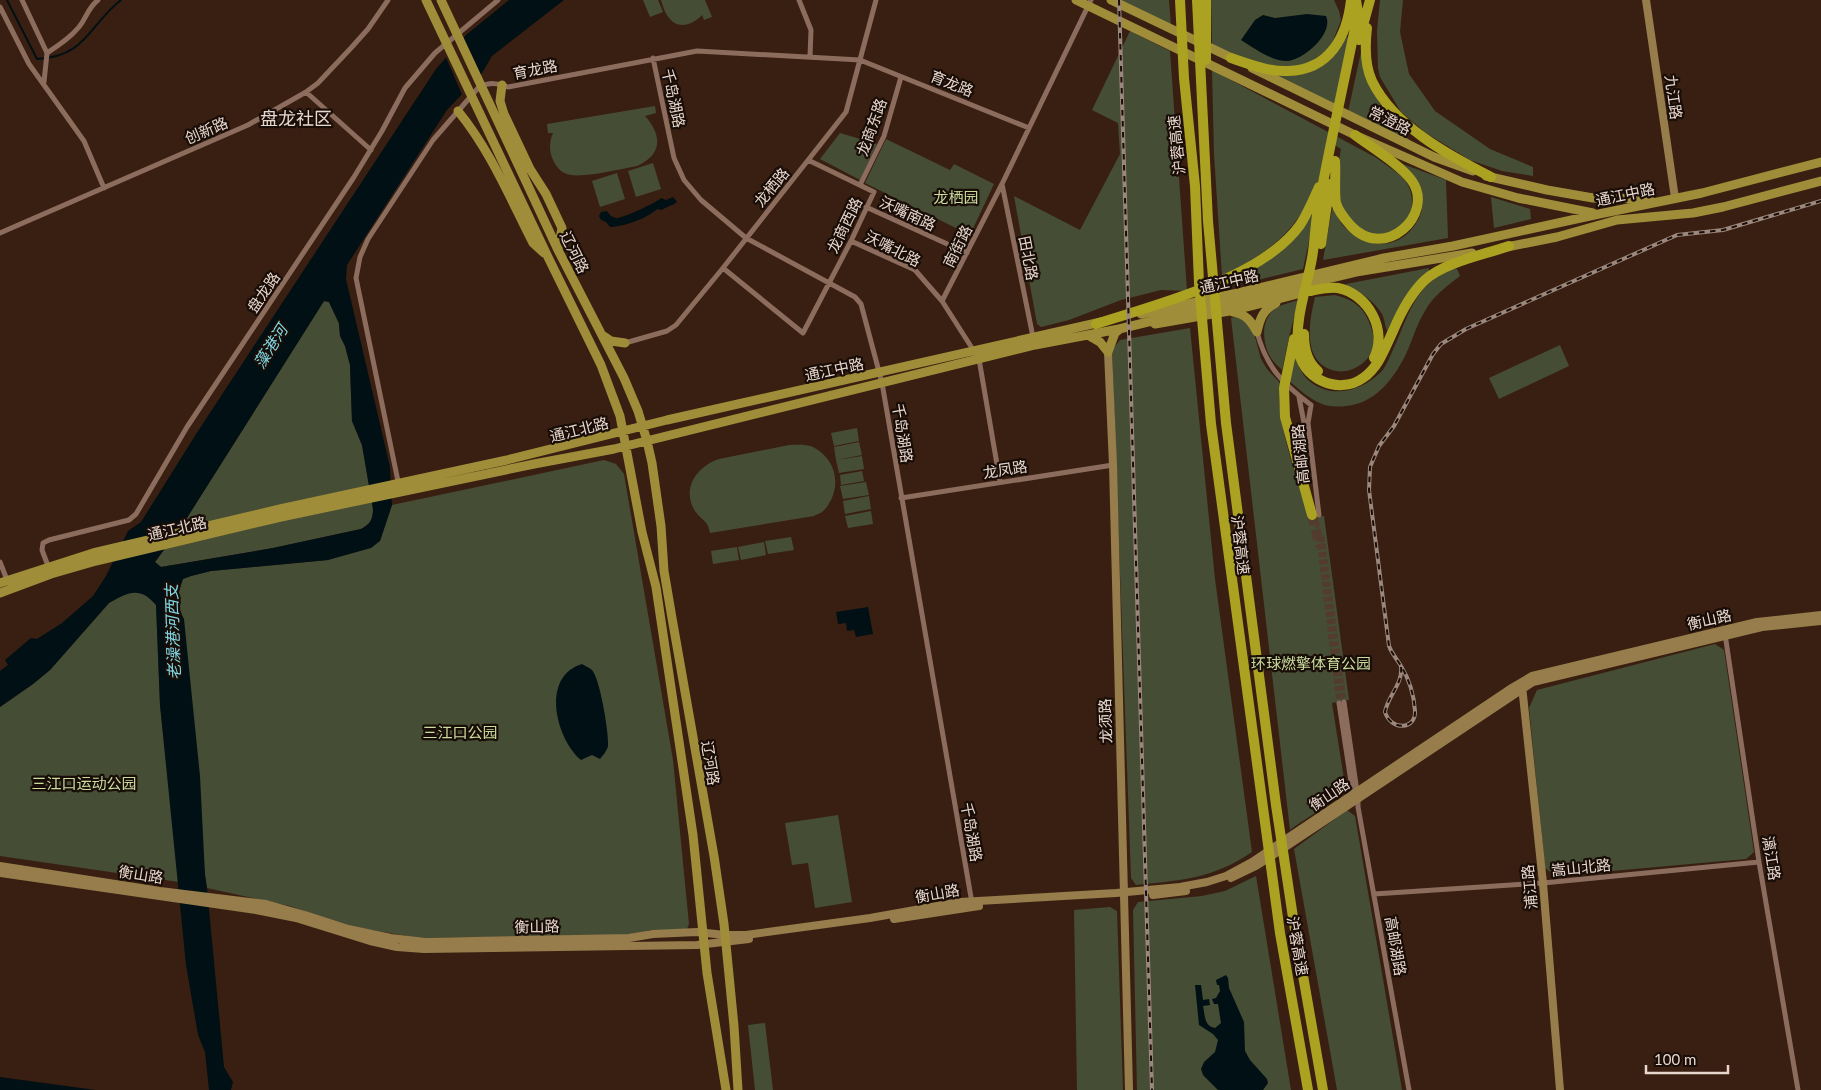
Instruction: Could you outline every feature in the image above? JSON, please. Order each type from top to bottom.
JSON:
[{"type":"highway","name":"沪蓉高速","points":[[1180,0],[1184,78],[1195,186],[1202,332],[1211,424],[1266,840],[1280,933],[1308,1090]]},
{"type":"highway","points":[[1197,0],[1202,23]]},
{"type":"highway","points":[[1202,23],[1206,0]]},
{"type":"highway","points":[[1231,58],[1261,67],[1288,71],[1316,64],[1333,50],[1343,35],[1349,17],[1351,0]]},
{"type":"highway","points":[[1316,257],[1318,210],[1326,173],[1334,149],[1347,85],[1358,13],[1356,0]]},
{"type":"highway","points":[[1347,85],[1370,0]]},
{"type":"highway","points":[[1370,0],[1366,30],[1367,64],[1372,81],[1402,121],[1428,142],[1490,177]]},
{"type":"highway","name":"沪蓉高速","points":[[1202,23],[1208,221],[1226,423],[1280,831],[1323,1090]]},
{"type":"highway","points":[[1334,149],[1336,204],[1344,220],[1362,236],[1379,240],[1398,233],[1411,220],[1417,202],[1412,182],[1398,168],[1355,135]]},
{"type":"highway","points":[[1316,515],[1288,426],[1284,403],[1286,370],[1305,305],[1335,161]]},
{"type":"highway","points":[[1096,324],[1195,292],[1256,264],[1282,244],[1300,225],[1326,173]]},
{"type":"highway","points":[[1298,325],[1298,348],[1301,361],[1309,372],[1321,381],[1331,384],[1345,385],[1354,383],[1363,378],[1376,366],[1404,306],[1427,279],[1450,265],[1509,246]]},
{"type":"highway","points":[[1305,305],[1304,343],[1306,354],[1313,367],[1329,378],[1341,379],[1354,377],[1364,371],[1378,350],[1379,334],[1375,317],[1355,295],[1338,288],[1310,291]]},
{"type":"main road","name":"辽河路","points":[[426,0],[546,255],[601,366],[620,416],[642,532],[656,587],[693,835],[709,982],[726,1090]]},
{"type":"main road","name":"辽河路","points":[[441,0],[558,250],[627,386],[647,441],[661,526],[664,571],[714,856],[726,938],[738,1090]]},
{"type":"main road","name":"常澄路","points":[[1076,0],[1089,3],[1355,135],[1462,182],[1518,198],[1599,214],[1617,220]]},
{"type":"main road","name":"常澄路","points":[[1112,0],[1434,157],[1490,177],[1593,198],[1626,200],[1676,198]]},
{"type":"main road","points":[[502,85],[500,100],[504,114],[530,169],[546,194],[562,228],[558,250]]},
{"type":"main road","points":[[458,111],[472,128],[487,153],[533,244],[546,255]]},
{"type":"main road","name":"通江中路","points":[[626,446],[882,383],[1033,337],[1238,293],[1384,258],[1453,246],[1702,193],[1821,162]]},
{"type":"main road","name":"通江中路","points":[[624,432],[666,420],[880,373],[1119,329],[1356,272],[1509,246],[1557,236],[1617,220],[1716,209],[1757,200],[1821,181]]},
{"type":"main road","points":[[1108,352],[1119,329],[1174,322],[1231,311],[1285,298],[1390,267]]},
{"type":"main road","points":[[1257,332],[1263,312],[1285,298]]},
{"type":"main road","points":[[1231,311],[1248,318],[1257,332]]},
{"type":"main road","points":[[602,335],[617,342],[625,343]]},
{"type":"main road","points":[[1088,335],[1100,342],[1108,352]]},
{"type":"main road","points":[[615,362],[615,352],[618,347],[625,343]]},
{"type":"main road","name":"通江北路","points":[[398,488],[624,432]]},
{"type":"main road","name":"通江北路","points":[[398,488],[626,446]]},
{"type":"main road","points":[[362,496],[398,488]]},
{"type":"main road","name":"通江北路","points":[[3,581],[48,566],[178,533],[280,509],[362,496]]},
{"type":"main road","name":"通江北路","points":[[0,593],[51,574],[106,558],[362,496]]},
{"type":"street","points":[[22,0],[47,54],[44,82]]},
{"type":"street","points":[[47,54],[66,41],[81,25],[90,7],[98,0]]},
{"type":"street","name":"创新路","points":[[0,233],[248,125],[306,92],[318,83],[368,29],[388,0]]},
{"type":"street","name":"盘龙路","points":[[48,566],[42,550],[43,543],[129,520],[136,514],[187,427],[354,177],[405,88],[435,52],[498,0]]},
{"type":"street","points":[[799,0],[811,30],[810,58]]},
{"type":"street","name":"龙栖路","points":[[625,343],[667,331],[676,325],[724,268],[846,112],[876,0]]},
{"type":"street","name":"九江路","points":[[1646,0],[1676,198]]},
{"type":"street","name":"南街路","points":[[942,301],[1002,184],[1089,3]]},
{"type":"street","points":[[0,7],[29,64],[44,82],[84,140],[104,188]]},
{"type":"street","name":"育龙路","points":[[398,488],[356,278],[360,257],[368,239],[433,140],[479,88],[487,83],[508,87],[697,51],[860,60],[1029,128]]},
{"type":"street","name":"千岛湖路","points":[[653,58],[674,158],[684,180],[701,200],[746,238],[855,297],[861,304],[882,383],[972,904]]},
{"type":"street","name":"龙商东路","points":[[860,186],[884,136],[901,76]]},
{"type":"street","points":[[306,92],[370,150]]},
{"type":"street","name":"龙商西路","points":[[724,268],[803,333],[874,192],[808,160]]},
{"type":"street","name":"田北路","points":[[1002,184],[1033,337]]},
{"type":"street","name":"沃嘴南路","points":[[866,207],[967,254]]},
{"type":"street","name":"沃嘴北路","points":[[851,241],[915,270],[942,301]]},
{"type":"street","points":[[942,301],[977,355],[1000,482]]},
{"type":"street","name":"高邮湖路","points":[[1257,332],[1265,356],[1273,370],[1299,396],[1311,405],[1308,422],[1316,515]]},
{"type":"street","name":"龙须路","points":[[1108,352],[1113,465],[1129,1090]]},
{"type":"street","name":"高邮湖路","points":[[1299,396],[1305,424],[1316,515]]},
{"type":"street","name":"龙凤路","points":[[901,498],[1113,465]]},
{"type":"street","points":[[0,562],[3,581]]},
{"type":"street","name":"衡山路","points":[[209,900],[296,918],[370,941],[397,947],[491,949],[705,944],[726,938],[873,923],[972,904],[1123,895],[1198,884],[1226,876],[1252,862],[1356,798],[1522,685],[1532,676],[1725,632],[1756,622],[1821,615]]},
{"type":"street","name":"衡山路","points":[[1725,632],[1821,621]]},
{"type":"street","name":"漓江路","points":[[1725,632],[1760,862],[1798,1090]]},
{"type":"street","name":"浦江路","points":[[1522,685],[1543,883],[1560,1090]]},
{"type":"street","name":"高邮湖路","points":[[1341,703],[1356,798],[1410,1090]]},
{"type":"street","name":"嵩山北路","points":[[1374,894],[1543,883],[1760,862]]},
{"type":"street","name":"衡山路","points":[[0,866],[178,896]]},
{"type":"street","name":"衡山路","points":[[0,873],[209,900],[266,904],[348,929],[391,938],[425,942],[629,938],[653,934],[697,932],[726,938]]},
{"type":"green space","points":[[643,0],[658,0],[663,12],[650,17]]},
{"type":"green space","points":[[661,0],[705,0],[712,17],[704,20],[702,15],[691,23],[678,24],[668,17]]},
{"type":"green space","points":[[1120,0],[1169,0],[1171,25]]},
{"type":"green space","points":[[1211,0],[1334,0],[1341,20],[1328,49],[1304,67],[1278,67],[1246,60],[1212,45]]},
{"type":"green space","points":[[1380,0],[1403,0],[1400,32],[1409,74],[1435,111],[1490,149],[1533,167],[1533,176],[1502,171],[1470,160],[1426,133],[1401,112],[1380,77],[1378,68],[1377,31]]},
{"type":"green space","points":[[1130,31],[1170,51],[1187,291],[1161,290],[1121,300],[1069,320],[1041,327],[1037,324],[1014,196],[1080,230],[1120,154],[1118,123],[1092,110]]},
{"type":"green space","points":[[1346,37],[1350,38],[1336,107],[1272,73],[1286,75],[1307,72],[1323,63]]},
{"type":"green space","points":[[1361,52],[1378,100],[1391,120],[1410,142],[1348,112]]},
{"type":"green space","points":[[1212,70],[1375,157],[1397,172],[1408,185],[1411,192],[1412,207],[1406,220],[1401,226],[1388,234],[1377,235],[1363,231],[1346,216],[1339,197],[1338,176],[1341,149],[1328,141],[1320,176],[1296,221],[1276,243],[1264,252],[1222,276],[1214,154]]},
{"type":"green space","points":[[655,106],[656,113],[645,116],[655,130],[657,144],[652,156],[637,166],[601,173],[573,175],[562,172],[554,162],[550,146],[553,133],[548,133],[547,124]]},
{"type":"green space","points":[[840,133],[877,144],[860,180],[820,159]]},
{"type":"green space","name":"龙栖园","points":[[886,139],[950,170],[954,164],[994,184],[970,235],[865,183]]},
{"type":"green space","points":[[653,163],[661,189],[636,197],[628,171]]},
{"type":"green space","points":[[1400,163],[1446,180],[1448,238],[1323,260],[1332,209],[1335,209],[1340,221],[1348,231],[1365,241],[1385,244],[1394,242],[1414,227],[1422,210],[1421,192]]},
{"type":"green space","points":[[617,173],[625,199],[600,207],[592,181]]},
{"type":"green space","points":[[1491,197],[1530,209],[1531,219],[1494,228]]},
{"type":"green space","points":[[1313,213],[1315,214],[1303,269],[1224,288],[1223,284],[1263,264],[1285,248]]},
{"type":"green space","points":[[1429,268],[1429,271],[1400,307],[1388,332],[1382,314],[1375,305],[1367,297],[1346,284]]},
{"type":"green space","points":[[1454,268],[1457,269],[1460,276],[1428,306],[1400,365],[1388,382],[1374,395],[1356,404],[1336,407],[1329,406],[1312,399],[1289,381],[1294,354],[1308,380],[1326,390],[1346,391],[1373,379],[1386,365],[1408,314],[1421,293],[1429,283]]},
{"type":"green space","points":[[1335,295],[1351,301],[1360,307],[1366,316],[1374,337],[1373,348],[1368,358],[1351,370],[1335,371],[1328,369],[1321,364],[1312,350],[1310,330],[1315,297]]},
{"type":"green space","points":[[1299,300],[1282,370],[1272,360],[1268,352],[1264,338],[1265,325],[1267,318],[1276,308]]},
{"type":"green space","points":[[324,301],[329,302],[339,324],[340,336],[350,365],[352,421],[362,445],[373,509],[370,521],[361,529],[273,548],[161,567],[155,562],[185,521]]},
{"type":"green space","name":"环球燃擎体育公园","points":[[1239,316],[1252,326],[1261,359],[1267,369],[1280,383],[1279,399],[1284,433],[1310,518],[1324,516],[1349,700],[1332,703],[1344,779],[1341,788],[1322,808],[1290,830],[1231,318]]},
{"type":"green space","points":[[1190,328],[1215,579],[1252,852],[1224,868],[1197,877],[1136,885],[1131,878],[1112,350],[1120,340]]},
{"type":"green space","points":[[1560,345],[1569,366],[1499,399],[1489,378]]},
{"type":"green space","points":[[857,428],[859,441],[834,446],[831,433]]},
{"type":"green space","points":[[859,442],[862,455],[836,460],[834,447]]},
{"type":"green space","points":[[789,445],[813,447],[820,451],[830,463],[835,477],[835,485],[831,500],[826,508],[814,516],[710,533],[708,525],[695,511],[691,503],[691,487],[698,473],[711,462],[719,459]]},
{"type":"green space","points":[[862,456],[864,469],[839,473],[836,460]]},
{"type":"green space","name":"三江口公园","points":[[604,460],[616,464],[624,474],[673,760],[689,924],[687,929],[650,930],[629,935],[419,938],[348,926],[290,906],[207,888],[178,608],[179,590],[183,579],[211,571],[328,560],[380,541],[392,505]]},
{"type":"green space","points":[[862,471],[864,481],[841,485],[840,475]]},
{"type":"green space","points":[[866,482],[869,495],[843,499],[840,486]]},
{"type":"green space","points":[[869,496],[871,509],[845,514],[843,501]]},
{"type":"green space","points":[[871,511],[873,524],[848,528],[845,516]]},
{"type":"green space","points":[[791,537],[794,550],[768,554],[765,541]]},
{"type":"green space","points":[[764,542],[766,555],[741,560],[738,547]]},
{"type":"green space","points":[[737,547],[739,560],[713,564],[711,551]]},
{"type":"green space","name":"三江口运动公园","points":[[135,591],[147,595],[156,605],[160,705],[179,882],[0,856],[0,707],[50,670],[109,603],[120,596]]},
{"type":"green space","points":[[1715,644],[1724,650],[1754,852],[1746,859],[1556,876],[1545,868],[1529,708],[1537,690]]},
{"type":"green space","points":[[1347,810],[1355,816],[1402,1090],[1337,1090],[1294,849]]},
{"type":"green space","points":[[838,815],[852,902],[815,908],[808,863],[792,865],[785,823]]},
{"type":"green space","points":[[1256,876],[1291,1090],[1137,1090],[1133,910],[1138,902],[1202,896],[1225,891]]},
{"type":"green space","points":[[1110,907],[1117,911],[1123,1090],[1077,1090],[1074,910]]},
{"type":"green space","points":[[765,1023],[773,1090],[755,1090],[748,1025]]},
{"type":"water","points":[[509,0],[564,0],[492,56],[482,73],[447,110],[347,265],[346,279],[390,467],[392,505],[380,541],[371,548],[328,560],[211,571],[183,579],[180,590],[178,600],[184,619],[200,776],[205,875],[224,1067],[233,1082],[231,1090],[209,1090],[205,1052],[198,1035],[186,965],[160,705],[156,605],[145,595],[139,593],[122,596],[109,603],[50,670],[0,707],[0,671],[8,665],[5,660],[31,638],[37,639],[62,623],[93,596],[106,576],[128,531],[141,522],[198,431],[436,69],[466,35]],"holes":[[[324,301],[329,302],[339,323],[340,336],[350,365],[352,421],[362,445],[373,509],[370,521],[361,529],[273,548],[161,567],[155,562],[185,521]]]},
{"type":"water","points":[[1307,14],[1326,16],[1326,30],[1309,51],[1294,59],[1287,61],[1275,59],[1241,40],[1255,20],[1263,15],[1275,18]]},
{"type":"water","points":[[673,197],[677,202],[662,210],[657,209],[642,219],[622,225],[610,227],[599,216],[601,212],[607,211],[610,215],[617,218],[633,213],[661,198],[666,200]]},
{"type":"water","points":[[868,607],[873,634],[856,637],[854,630],[847,631],[846,623],[838,624],[836,612]]},
{"type":"water","points":[[582,664],[592,670],[595,675],[603,706],[608,746],[600,759],[592,755],[581,760],[572,750],[559,724],[556,709],[557,695],[561,682],[569,671]]},
{"type":"water","points":[[1226,975],[1229,988],[1244,1022],[1245,1051],[1250,1060],[1267,1079],[1268,1083],[1263,1090],[1218,1090],[1203,1075],[1201,1069],[1204,1062],[1215,1052],[1218,1040],[1213,1034],[1199,1025],[1195,985],[1201,985],[1203,1000],[1209,999],[1210,1005],[1203,1006],[1205,1016],[1207,1023],[1215,1028],[1221,1023],[1218,1004],[1214,1004],[1212,999],[1216,998],[1220,991],[1216,980]]},
{"type":"water","points":[[0,1077],[96,1090],[0,1090]]},
{"type":"pier","points":[[462,35],[481,78],[463,97],[445,55]]},
{"type":"waterway","points":[[7,0],[37,59],[54,57],[77,46],[121,0]]},
{"type":"tunnel","points":[[1312,515],[1320,546]]},
{"type":"tunnel","points":[[1316,515],[1339,703]]},
{"type":"tunnel","points":[[1322,537],[1344,702]]},
{"type":"railway","points":[[1119,0],[1152,1090]]},
{"type":"railway","points":[[1401,667],[1400,679],[1385,712],[1392,723],[1403,726],[1412,722],[1415,711],[1412,693],[1406,676],[1401,666],[1389,646],[1369,490],[1370,467],[1379,446],[1394,426],[1433,354],[1441,344],[1466,329],[1677,235],[1723,230],[1821,201]]},
{"type":"district","name":"盘龙社区","points":[[296,118]]},
{"type":"water label","name":"藻港河","points":[[270,346]]},
{"type":"water label","name":"老澡港河西支","points":[[172,632]]}]
